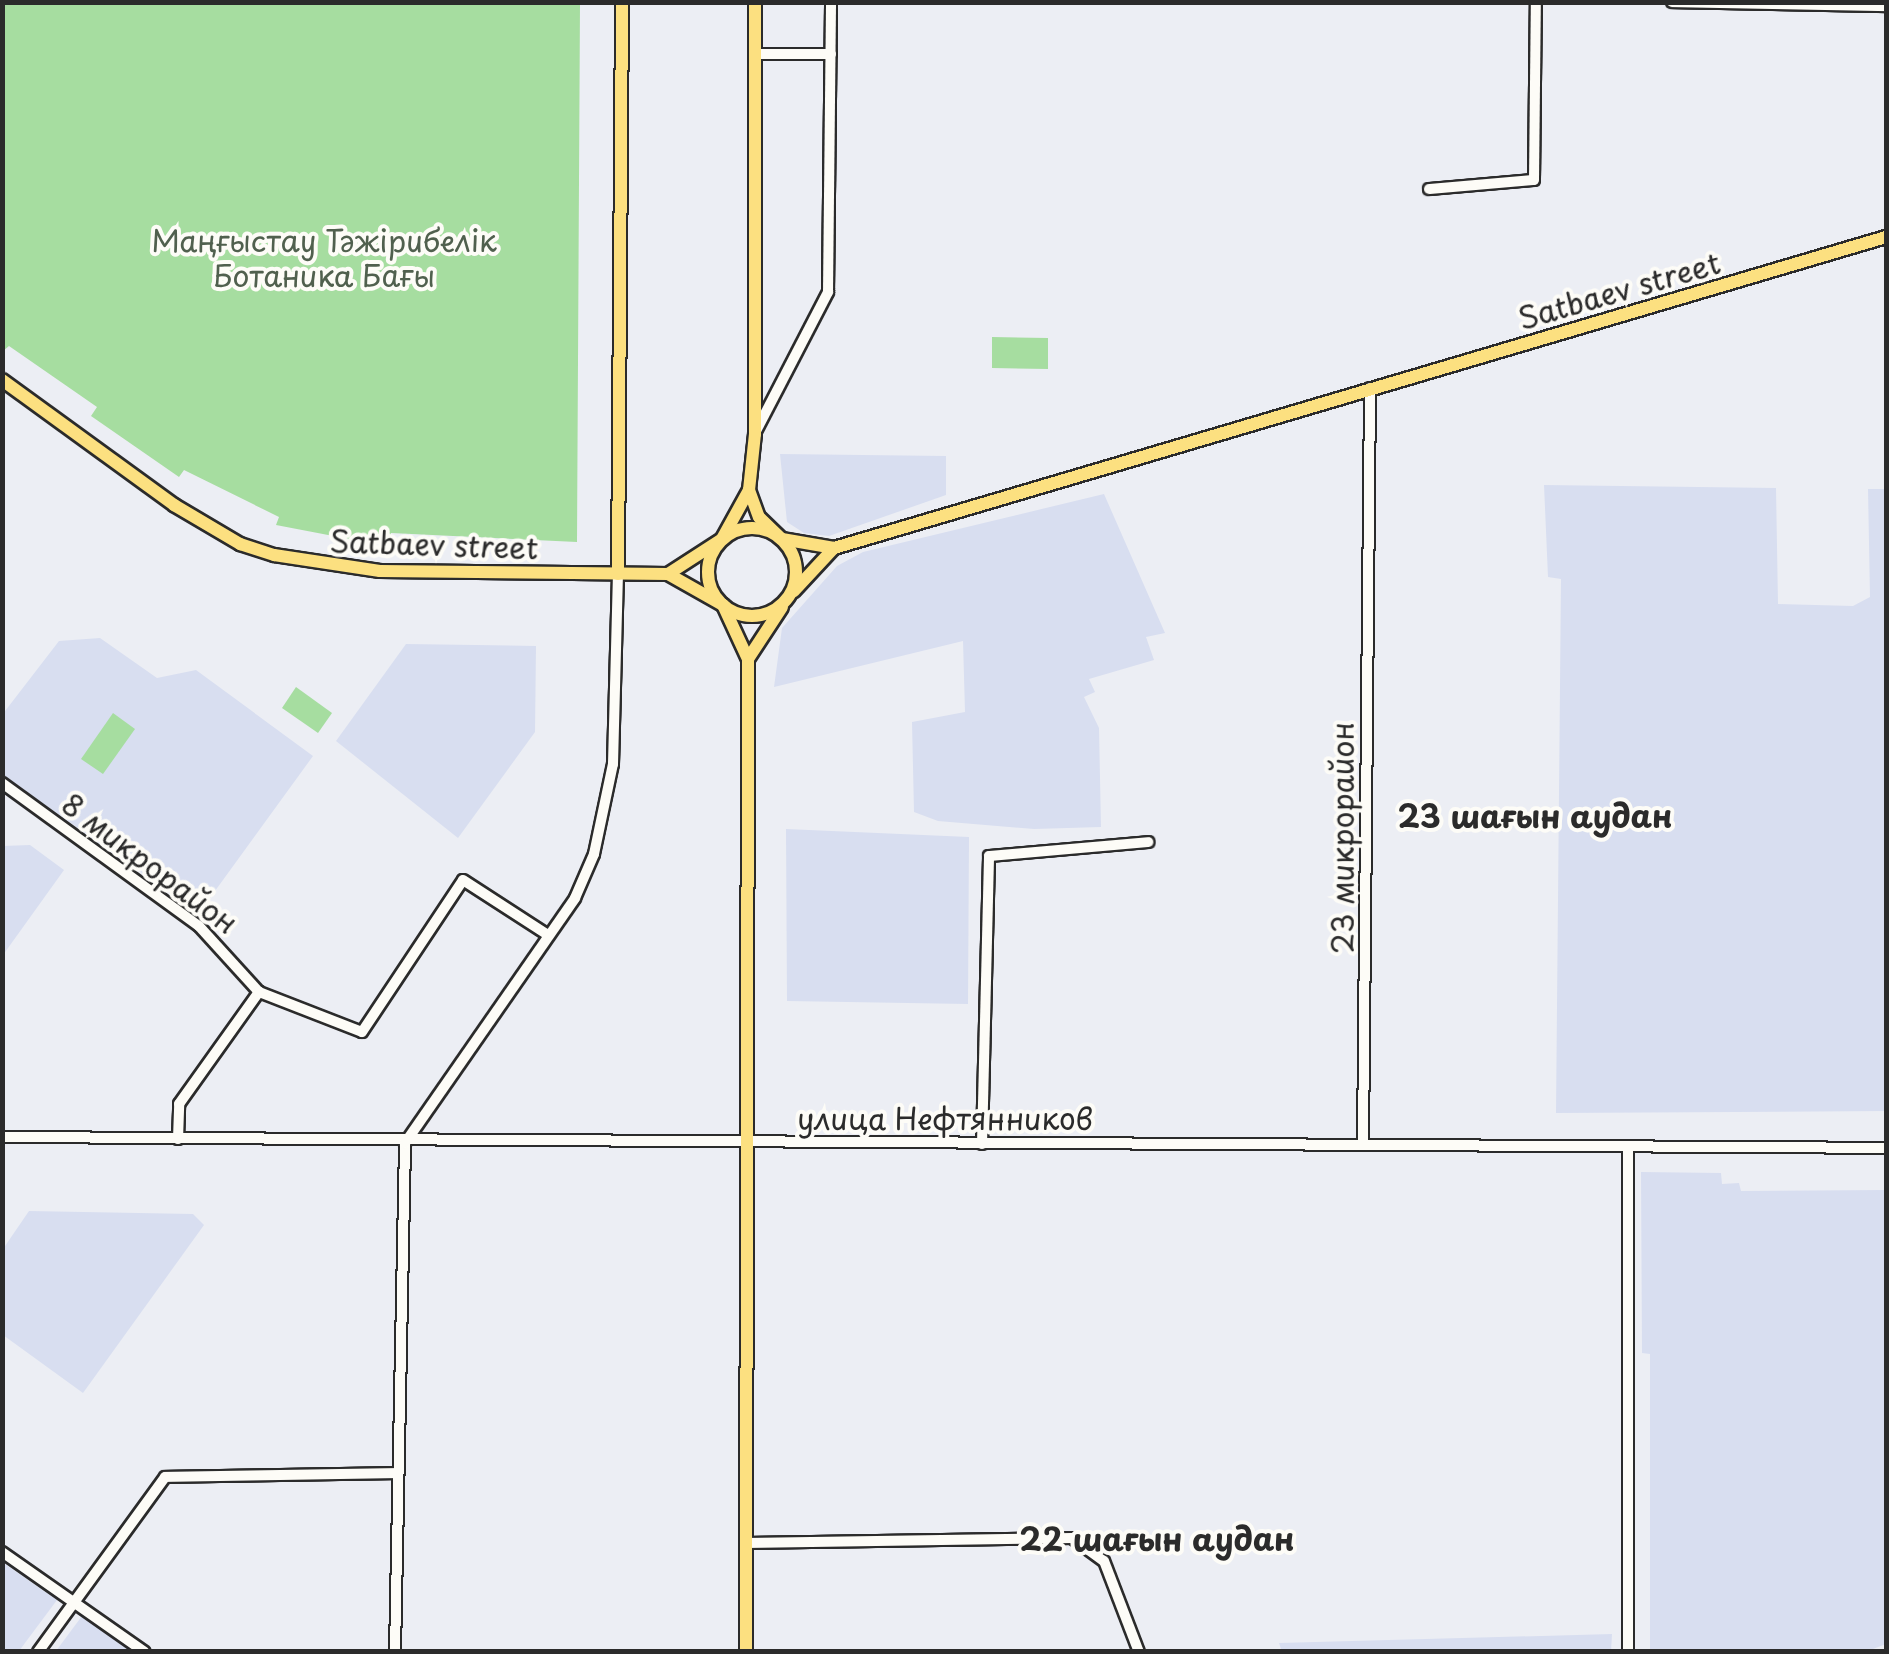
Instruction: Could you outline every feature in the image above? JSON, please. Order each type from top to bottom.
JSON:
[{"type":"main road","points":[[622,2],[618,574],[668,574],[723,605],[764,614],[788,598],[796,561],[782,539],[759,518],[748,490]]},
{"type":"main road","points":[[746,1652],[748,660],[714,594],[708,565],[748,490],[754,434],[755,2]]},
{"type":"main road","name":"Satbaev street","points":[[834,548],[1886,237]]},
{"type":"main road","name":"Satbaev street","points":[[2,380],[191,516],[274,555],[380,571],[618,574]]},
{"type":"main road","points":[[668,574],[722,539],[759,528],[782,539],[834,548]]},
{"type":"main road","points":[[748,660],[788,598],[834,548]]},
{"type":"street","points":[[754,434],[828,292],[831,2]]},
{"type":"street","points":[[1429,189],[1534,180],[1536,2]]},
{"type":"street","points":[[1672,2],[1886,6]]},
{"type":"street","points":[[755,54],[831,54]]},
{"type":"street","name":"23 микрорайон","points":[[1364,1146],[1370,530],[1367,388]]},
{"type":"street","points":[[395,1652],[395,1473],[406,1143],[575,898],[594,854],[613,764],[618,574]]},
{"type":"street","name":"8 микрорайон","points":[[2,783],[199,926],[259,992]]},
{"type":"street","points":[[982,1144],[983,878],[989,856],[1148,842]]},
{"type":"street","points":[[178,1139],[186,1092],[259,992],[362,1032],[462,880],[548,935]]},
{"type":"street","name":"улица Нефтянников","points":[[2,1137],[406,1143],[1886,1148]]},
{"type":"street","points":[[1628,1147],[1628,1652]]},
{"type":"street","points":[[38,1652],[165,1477],[395,1473]]},
{"type":"street","points":[[746,1543],[1072,1538],[1104,1561],[1139,1652]]},
{"type":"street","points":[[2,1552],[145,1652]]},
{"type":"shaded area","points":[[780,454],[946,456],[946,495],[829,536],[804,533],[787,522]]},
{"type":"shaded area","points":[[1544,485],[1776,488],[1778,604],[1853,606],[1870,597],[1868,489],[1886,489],[1886,1111],[1556,1113],[1561,579],[1548,577]]},
{"type":"shaded area","points":[[1104,494],[1165,633],[1146,637],[1154,660],[1089,679],[1095,692],[1084,697],[1099,728],[1101,827],[1034,829],[938,821],[914,812],[912,722],[965,712],[963,641],[774,687],[782,628],[837,566],[863,552]]},
{"type":"shaded area","points":[[100,638],[157,678],[196,670],[313,756],[199,913],[4,776],[2,715],[59,641]]},
{"type":"shaded area","points":[[406,644],[536,646],[535,732],[458,838],[336,741]]},
{"type":"shaded area","points":[[786,829],[969,837],[968,1004],[787,1001]]},
{"type":"shaded area","points":[[30,845],[64,870],[3,955],[3,846]]},
{"type":"shaded area","points":[[1641,1172],[1721,1173],[1722,1184],[1739,1183],[1741,1191],[1886,1190],[1886,1644],[1865,1652],[1650,1651],[1650,1354],[1642,1353]]},
{"type":"shaded area","points":[[29,1211],[193,1214],[204,1225],[83,1393],[3,1335],[3,1249]]},
{"type":"shaded area","points":[[2,1562],[57,1600],[19,1651],[3,1651]]},
{"type":"shaded area","points":[[82,1616],[130,1651],[56,1651]]},
{"type":"shaded area","points":[[1612,1634],[1611,1652],[1282,1652],[1279,1643]]},
{"type":"green space","name":"Маңғыстау Тәжірибелік Ботаника Бағы","points":[[3,2],[580,3],[577,542],[391,533],[390,541],[349,539],[276,525],[279,517],[184,470],[179,477],[91,416],[97,407],[9,346],[3,351]]},
{"type":"green space","points":[[992,337],[1048,338],[1048,369],[992,368]]},
{"type":"green space","points":[[296,687],[332,713],[318,733],[282,708]]},
{"type":"green space","points":[[113,713],[135,729],[103,774],[81,759]]},
{"type":"district","name":"23 шағын аудан","points":[[1535,815]]},
{"type":"district","name":"22 шағын аудан","points":[[1157,1538]]}]
